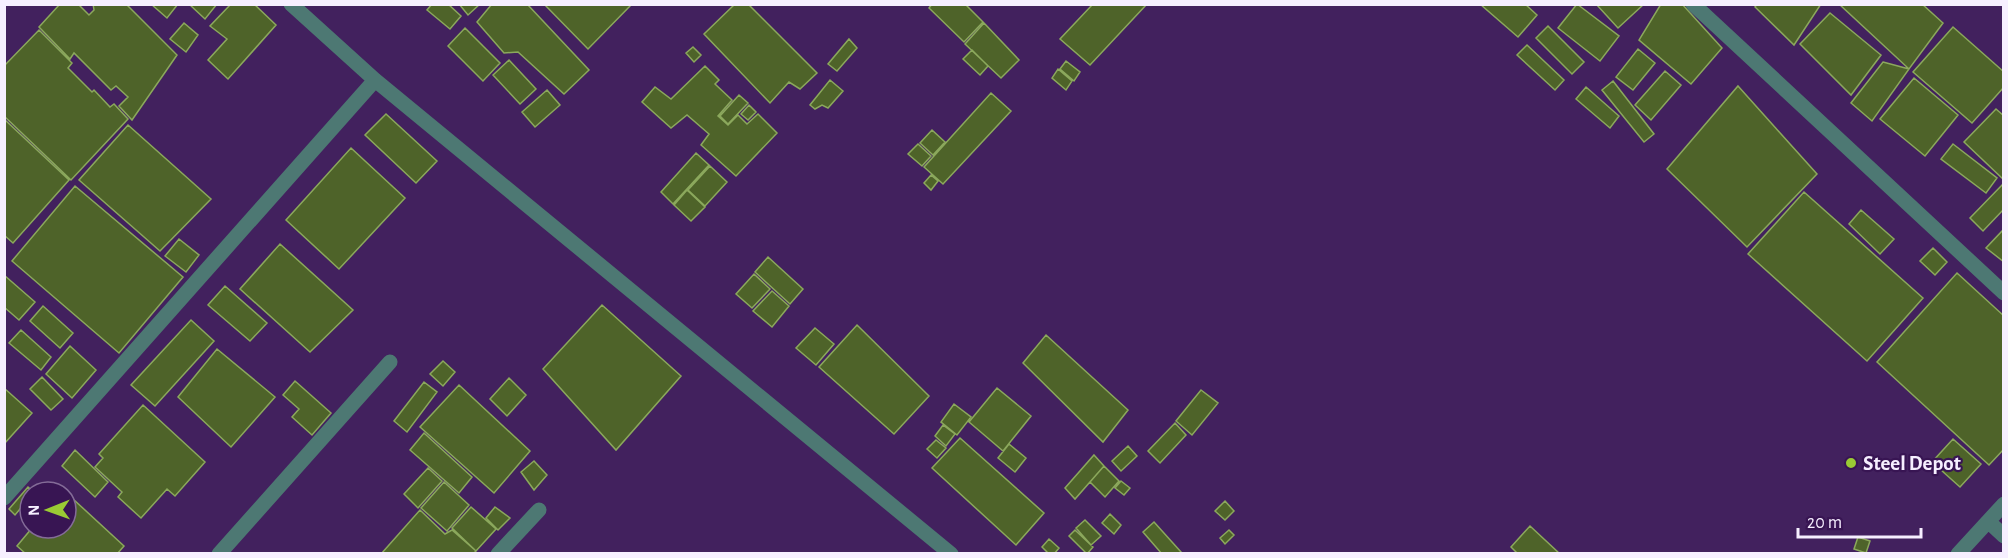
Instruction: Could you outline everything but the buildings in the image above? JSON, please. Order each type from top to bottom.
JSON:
[{"type":"street","points":[[291,4],[375,80],[951,554]]},
{"type":"street","points":[[1693,4],[2004,293]]},
{"type":"street","points":[[4,498],[375,80]]},
{"type":"street","points":[[219,554],[390,362]]},
{"type":"street","points":[[1958,554],[2004,504]]},
{"type":"street","points":[[498,554],[539,510]]},
{"type":"street","points":[[1989,522],[2004,536]]},
{"type":"place","name":"Steel Depot","points":[[1851,463]]}]
